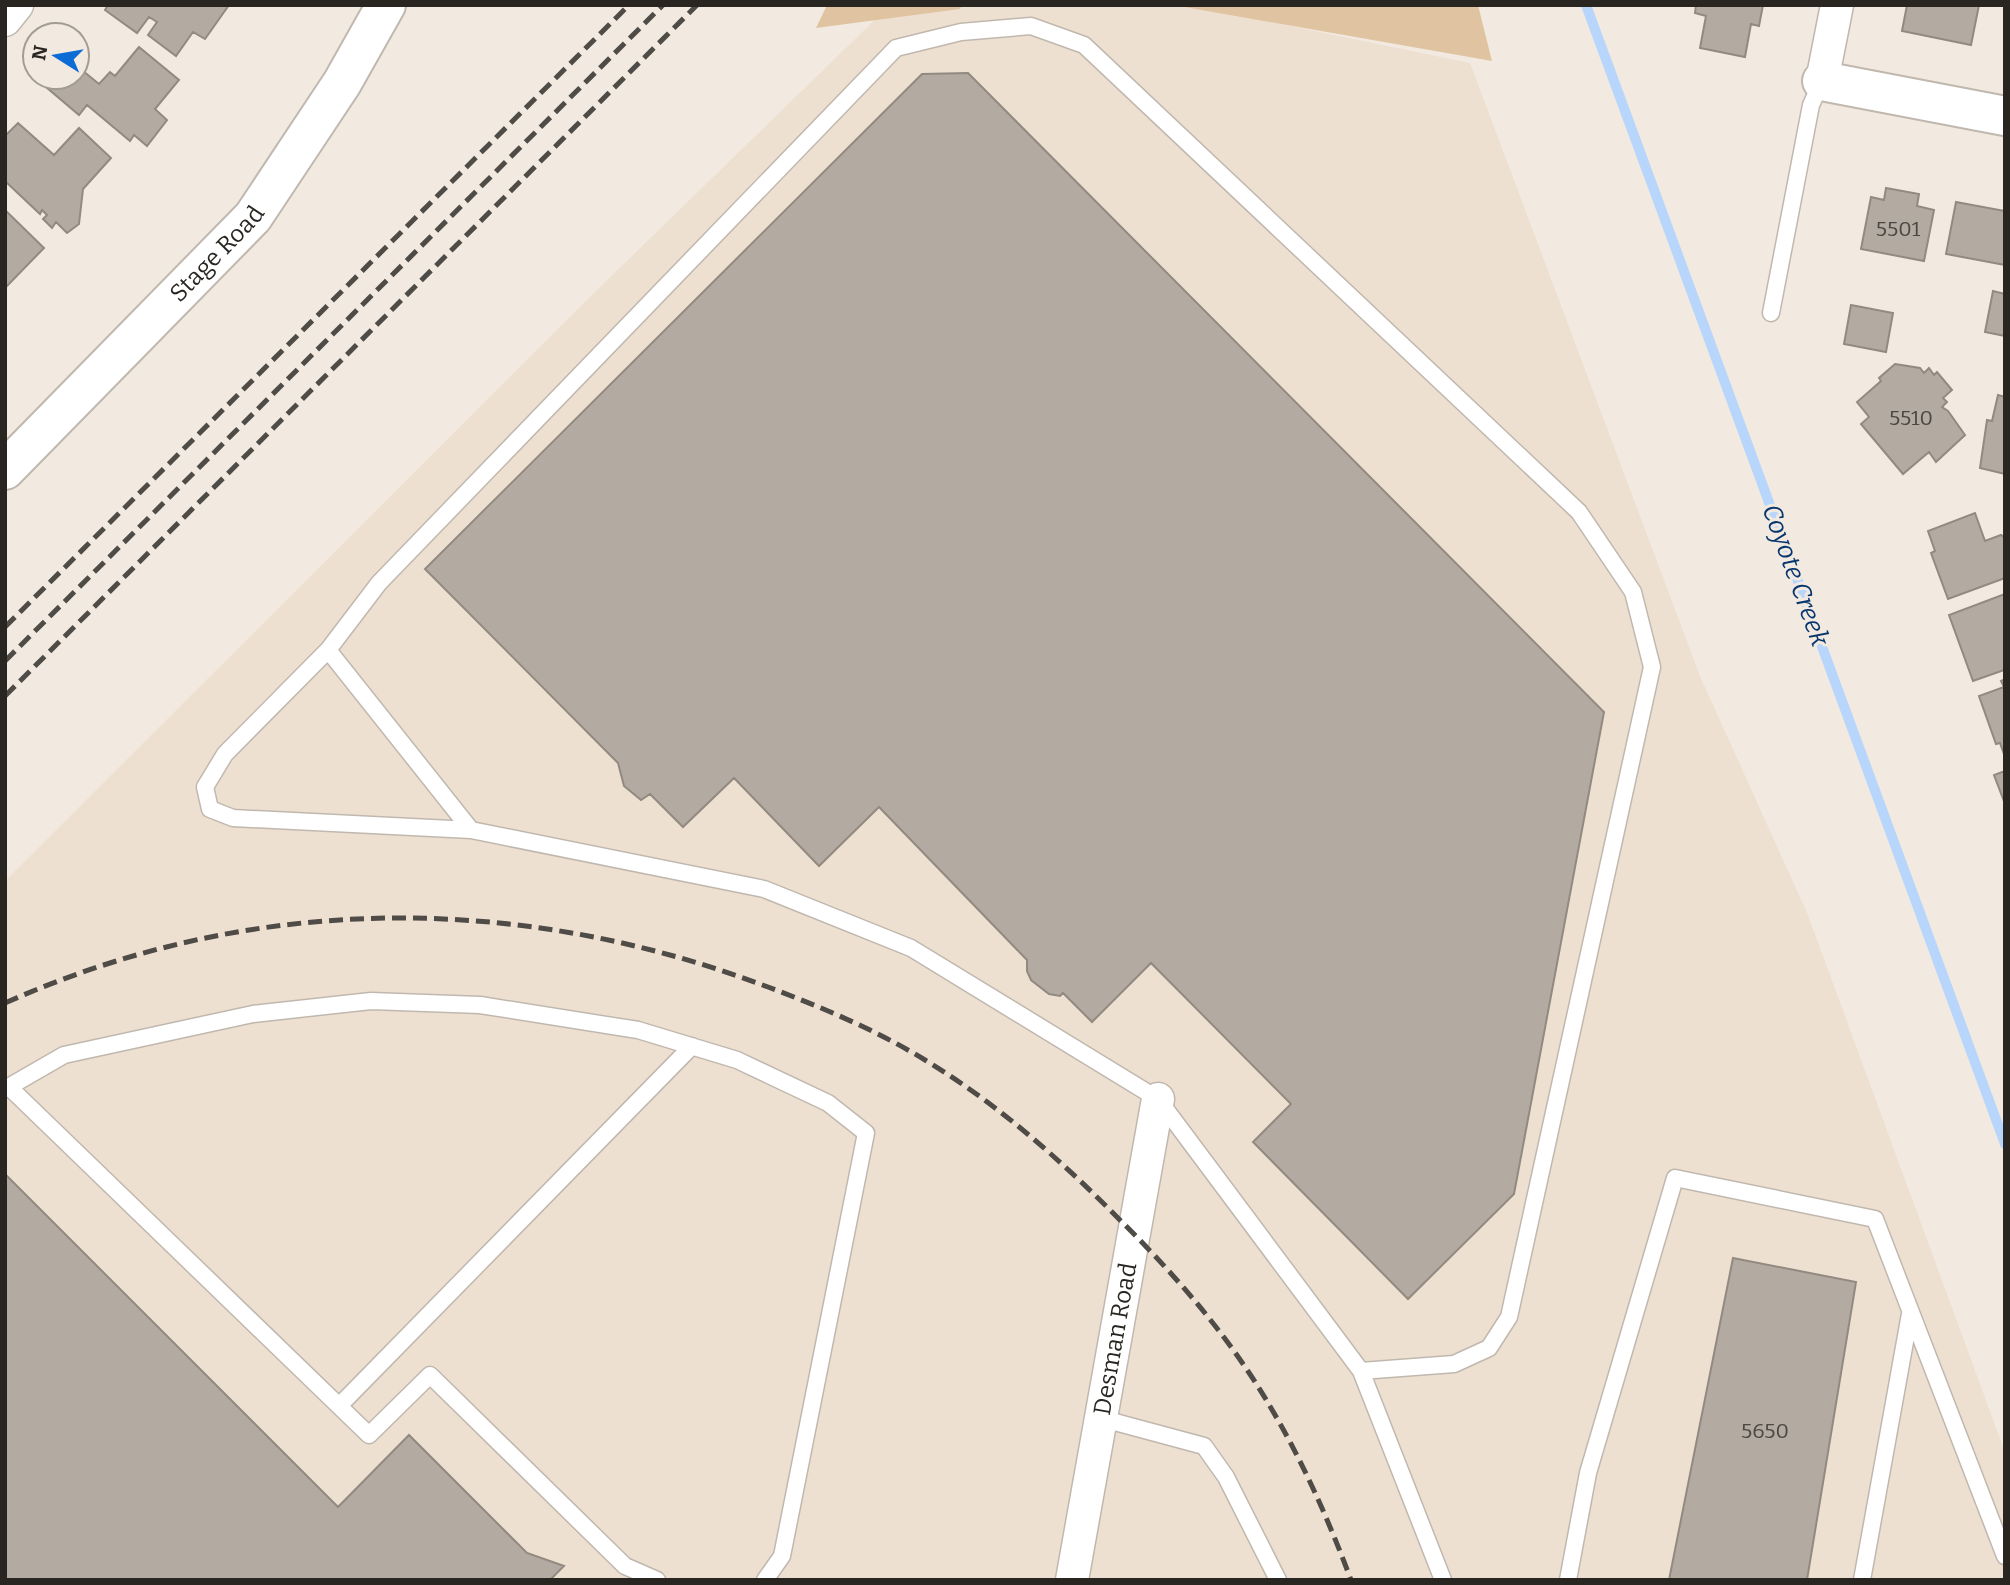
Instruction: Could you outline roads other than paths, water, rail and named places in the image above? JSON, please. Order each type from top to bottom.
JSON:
[{"type":"main road","name":"Stage Road","points":[[5,470],[253,217],[342,83],[386,5]]},
{"type":"main road","points":[[1822,81],[2005,116]]},
{"type":"street","points":[[5,20],[17,5]]},
{"type":"street","points":[[1822,81],[1837,5]]},
{"type":"street","name":"Desman Road","points":[[1072,1580],[1158,1099]]},
{"type":"lane","points":[[1361,1371],[1454,1364],[1489,1348],[1509,1317],[1652,667],[1633,592],[1579,512],[1084,45],[1031,26],[961,32],[896,48],[380,583],[328,650],[225,754],[205,787],[210,809],[233,818],[471,830],[764,889],[911,948],[1158,1099],[1361,1371],[1443,1580]]},
{"type":"lane","points":[[1771,313],[1811,105],[1822,81]]},
{"type":"lane","points":[[328,650],[471,830]]},
{"type":"lane","points":[[657,1580],[625,1566],[430,1375],[369,1435],[7,1088],[64,1055],[253,1014],[371,1001],[481,1005],[638,1030],[737,1060],[828,1104],[866,1133],[782,1556],[765,1580]]},
{"type":"lane","points":[[339,1406],[692,1046]]},
{"type":"lane","points":[[1568,1580],[1588,1473],[1675,1178],[1875,1219],[2005,1556]]},
{"type":"lane","points":[[1862,1580],[1911,1312]]},
{"type":"lane","points":[[1101,1418],[1204,1446],[1226,1477],[1278,1580]]},
{"type":"waterway","name":"Coyote Creek","points":[[1586,5],[2005,1144]]},
{"type":"railway","points":[[5,627],[629,5]]},
{"type":"railway","points":[[5,661],[663,5]]},
{"type":"railway","points":[[5,696],[697,5]]},
{"type":"railway","points":[[5,1003],[98,967],[193,941],[288,925],[385,918],[481,921],[577,934],[673,956],[768,987],[828,1011],[925,1060],[978,1095],[1076,1177],[1163,1265],[1203,1310],[1239,1358],[1271,1408],[1315,1492],[1351,1580]]}]
